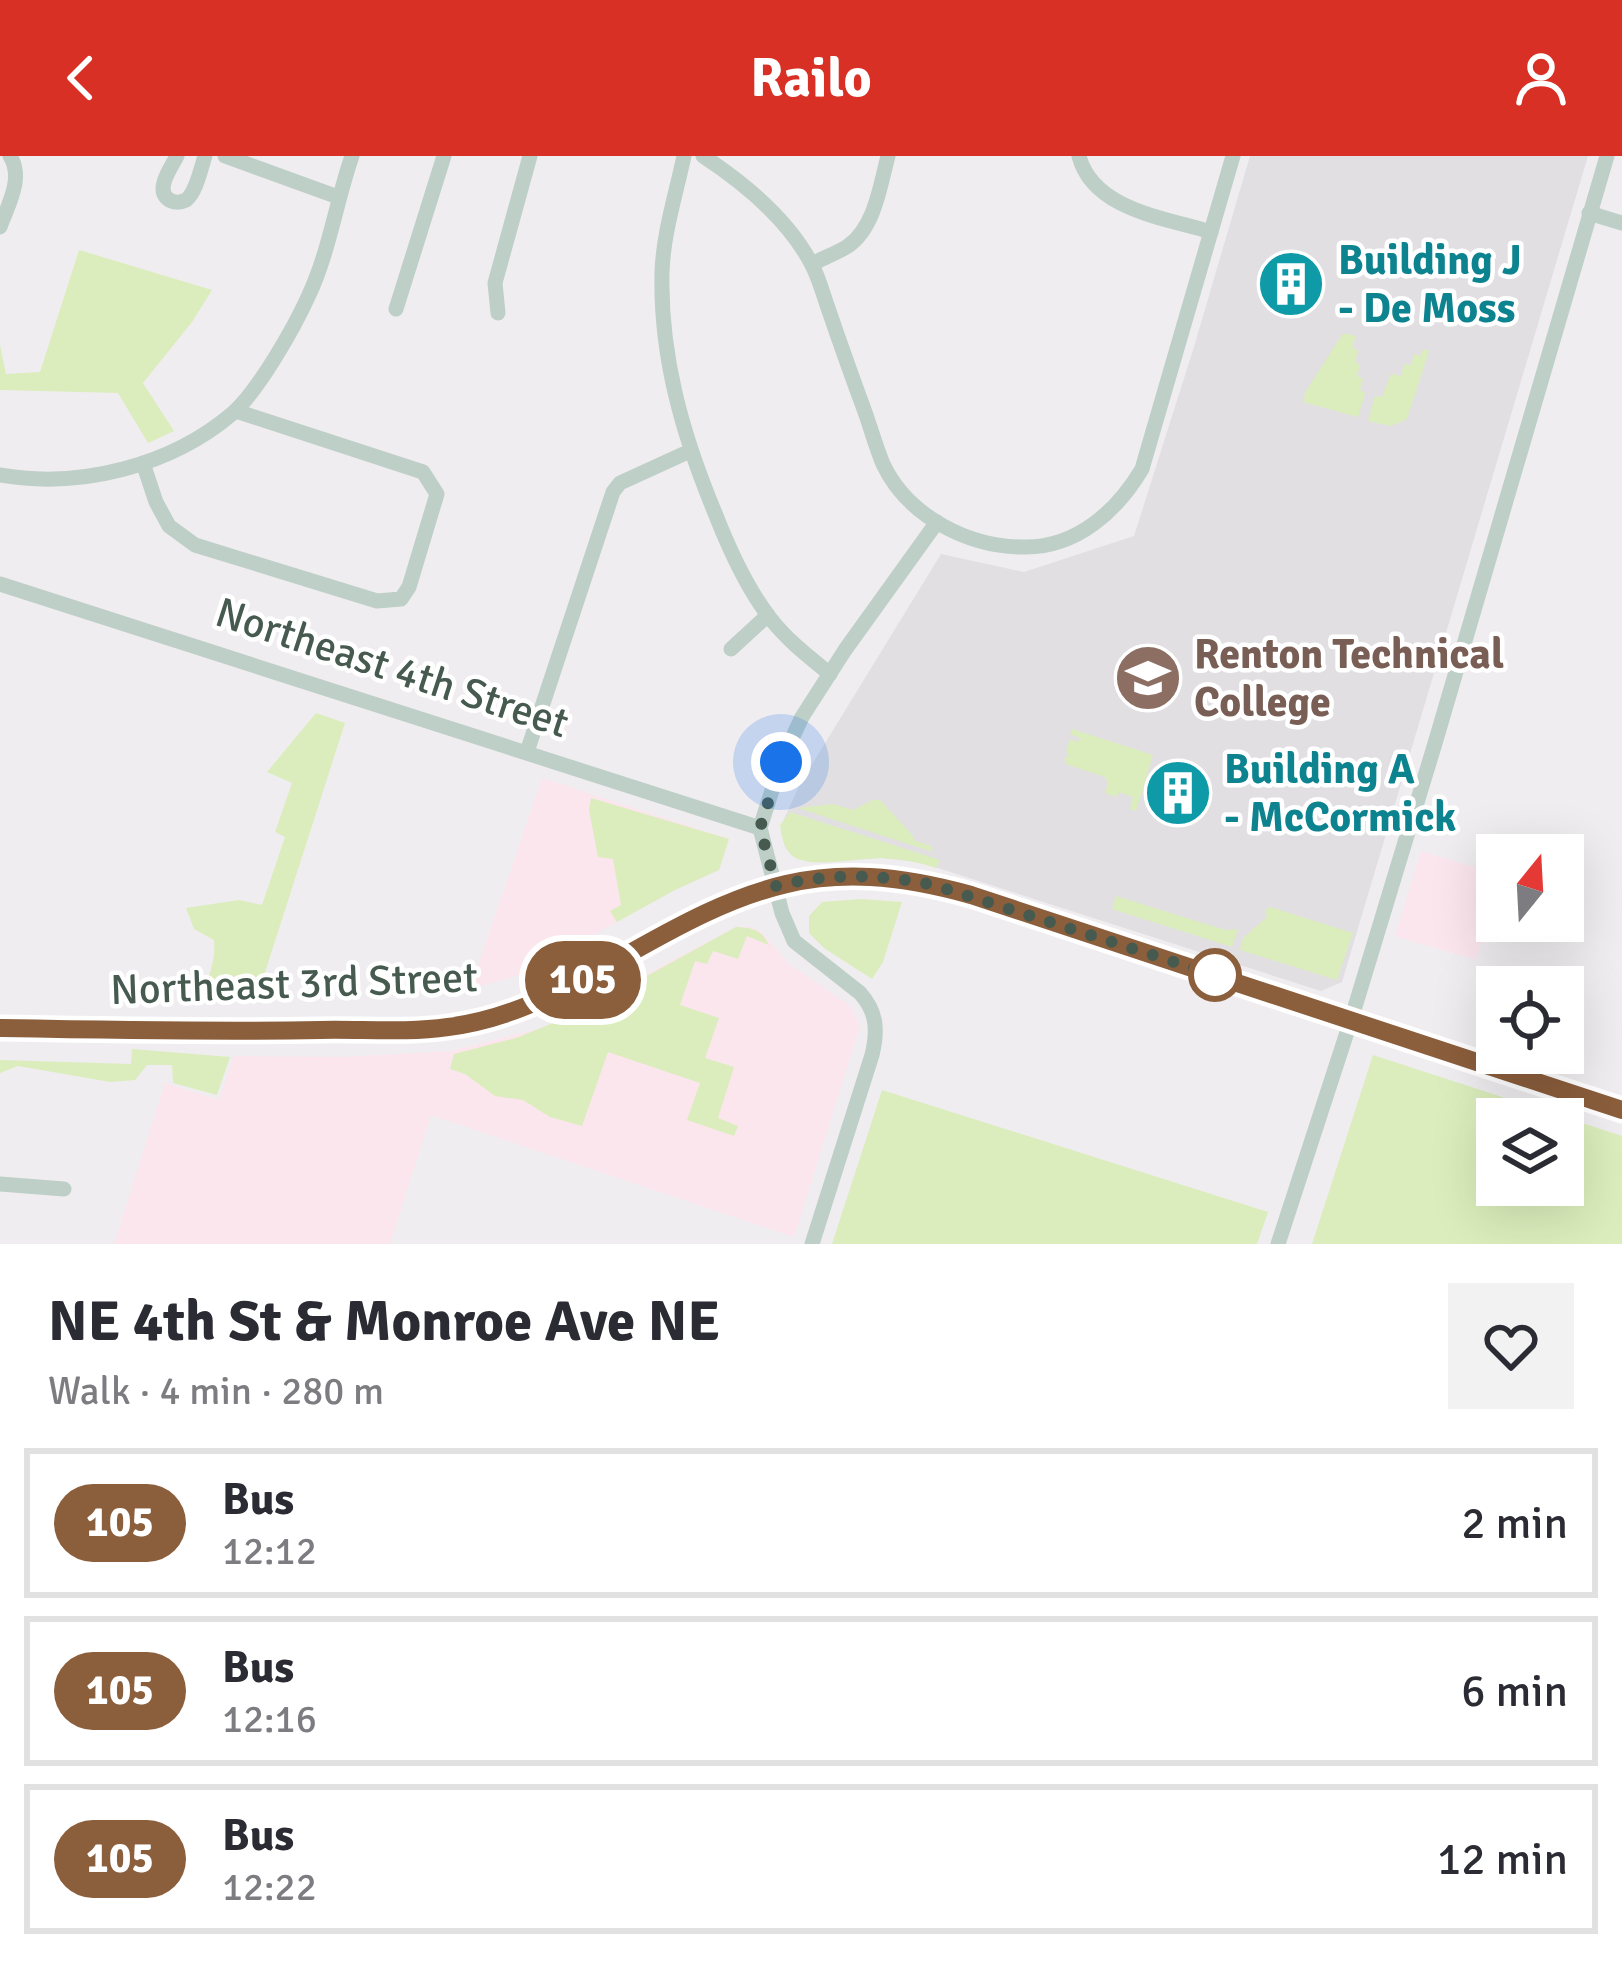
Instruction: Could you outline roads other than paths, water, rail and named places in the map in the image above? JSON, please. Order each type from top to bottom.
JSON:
[{"type":"main road","points":[[776,886],[846,875],[934,885],[1622,1109]]},
{"type":"main road","name":"Northeast 3rd Street","points":[[0,1028],[194,1032],[448,1028],[508,1015],[554,996],[711,908],[776,886]]},
{"type":"street","points":[[0,227],[16,181],[10,156]]},
{"type":"street","points":[[177,156],[162,187],[172,202],[190,197],[206,156]]},
{"type":"street","points":[[225,156],[338,197]]},
{"type":"street","points":[[0,475],[90,478],[143,463],[196,438],[236,410],[278,353],[310,294],[352,156]]},
{"type":"street","points":[[396,309],[444,156]]},
{"type":"street","points":[[498,314],[495,283],[530,156]]},
{"type":"street","points":[[684,156],[662,267],[665,348],[690,451],[725,538],[768,615],[830,674]]},
{"type":"street","points":[[703,156],[741,181],[812,264],[884,466],[909,500],[972,540],[1006,548],[1041,547],[1077,536],[1128,493],[1142,470],[1233,156]]},
{"type":"street","points":[[812,264],[850,244],[863,231],[888,156]]},
{"type":"street","points":[[1079,156],[1098,188],[1120,205],[1211,232]]},
{"type":"street","points":[[1277,1244],[1484,582],[1607,156]]},
{"type":"street","points":[[1589,213],[1622,224]]},
{"type":"street","points":[[143,463],[169,526],[195,545],[377,602],[401,599],[409,587],[437,494],[431,481],[423,472],[236,410]]},
{"type":"street","points":[[527,752],[613,492],[620,483],[690,451]]},
{"type":"street","points":[[812,1244],[872,1054],[876,1025],[860,993],[794,941],[760,828],[792,737],[830,674],[937,522]]},
{"type":"street","name":"Northeast 4th Street","points":[[0,584],[760,828]]},
{"type":"street","points":[[731,649],[768,615]]},
{"type":"street","points":[[0,1184],[64,1189]]},
{"type":"place","name":"Building J - De Moss","points":[[1291,284]]},
{"type":"place","name":"Renton Technical College","points":[[1148,678]]},
{"type":"place","name":"Building A - McCormick","points":[[1178,793]]}]
